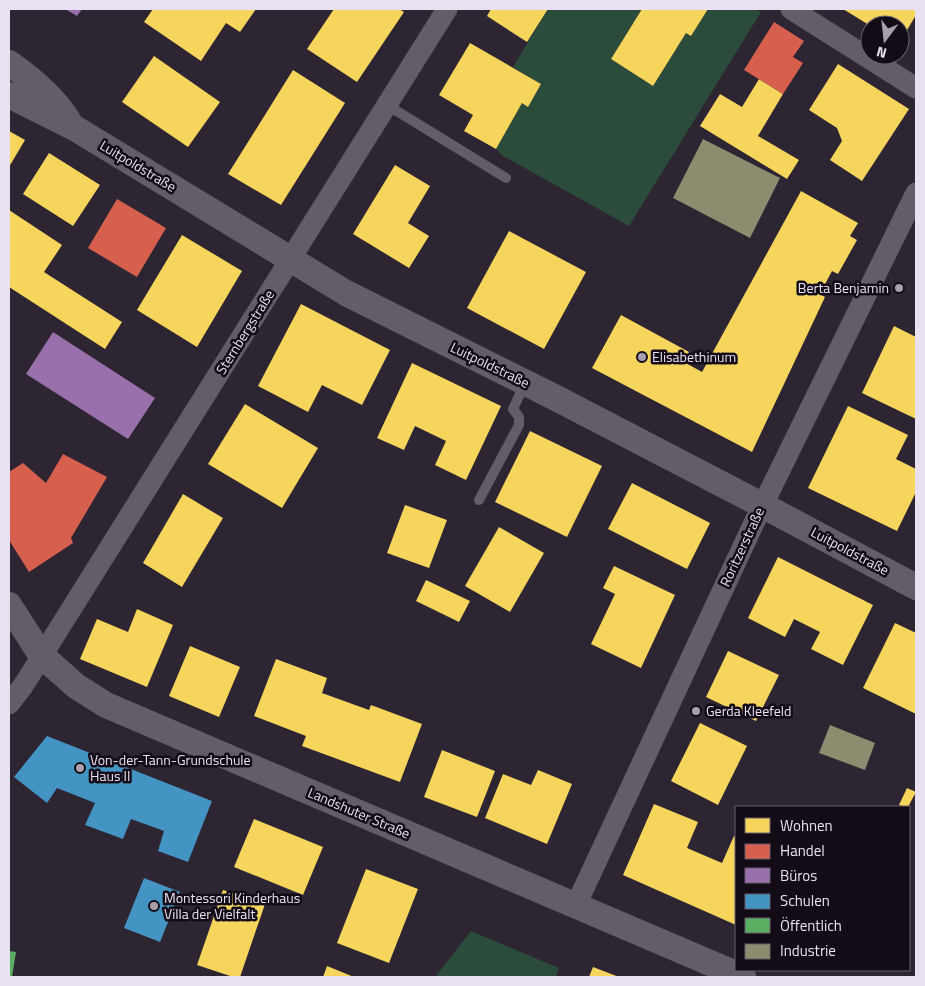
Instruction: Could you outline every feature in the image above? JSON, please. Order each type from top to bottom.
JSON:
[{"type":"street","name":"Sternbergstraße","points":[[9,704],[23,686],[447,9]]},
{"type":"street","points":[[791,9],[916,88]]},
{"type":"street","points":[[9,63],[26,75],[58,105],[73,127]]},
{"type":"street","name":"Luitpoldstraße","points":[[9,95],[73,127],[346,293],[526,382],[762,504],[916,587]]},
{"type":"street","name":"Roritzerstraße","points":[[576,906],[762,504],[916,193]]},
{"type":"street","name":"Landshuter Straße","points":[[9,605],[41,655],[76,686],[106,705],[742,977]]},
{"type":"lane","points":[[387,105],[506,178]]},
{"type":"lane","points":[[479,500],[519,425],[519,417],[513,408],[526,382]]},
{"type":"green space","points":[[548,9],[642,9],[611,59],[653,86],[686,33],[691,36],[708,9],[755,9],[761,12],[629,226],[503,156],[496,149],[522,103],[528,106],[541,84],[513,67]]},
{"type":"green space","points":[[471,931],[559,968],[556,977],[435,977]]},
{"type":"building: Wohnen","points":[[153,9],[256,9],[240,32],[226,23],[201,61],[144,22]]},
{"type":"building: Wohnen","points":[[334,9],[399,9],[404,12],[357,82],[307,49]]},
{"type":"building: Wohnen","points":[[491,9],[548,9],[527,42],[487,16]]},
{"type":"building: Wohnen","points":[[642,9],[708,9],[691,36],[686,33],[653,86],[611,59]]},
{"type":"building: Wohnen","points":[[843,9],[916,9],[916,15],[910,25],[910,15],[860,15],[860,19]]},
{"type":"building: Wohnen","points":[[470,43],[541,84],[528,107],[522,103],[496,149],[464,131],[473,115],[439,95]]},
{"type":"building: Wohnen","points":[[154,56],[220,102],[188,147],[122,102]]},
{"type":"building: Wohnen","points":[[838,64],[909,109],[862,181],[830,160],[842,141],[837,128],[809,110]]},
{"type":"building: Wohnen","points":[[293,70],[345,103],[281,205],[228,174]]},
{"type":"building: Wohnen","points":[[759,79],[783,94],[758,136],[799,160],[787,179],[700,126],[720,94],[742,107]]},
{"type":"building: Wohnen","points":[[9,131],[25,140],[9,167]]},
{"type":"building: Wohnen","points":[[49,153],[100,185],[73,226],[23,194]]},
{"type":"building: Wohnen","points":[[395,165],[430,186],[408,223],[429,236],[409,268],[353,234]]},
{"type":"building: Wohnen","name":"Elisabethinum","points":[[801,191],[858,223],[850,236],[857,240],[838,274],[832,271],[820,294],[825,297],[752,452],[592,368],[621,315],[689,352],[684,362],[702,372]]},
{"type":"building: Wohnen","points":[[9,210],[62,245],[44,272],[122,322],[105,349],[9,287]]},
{"type":"building: Wohnen","points":[[509,231],[586,272],[544,349],[467,308]]},
{"type":"building: Wohnen","points":[[182,235],[242,271],[197,347],[137,310]]},
{"type":"building: Wohnen","points":[[301,304],[390,350],[362,405],[322,385],[308,412],[258,386]]},
{"type":"building: Wohnen","points":[[894,326],[916,337],[916,419],[862,393]]},
{"type":"building: Wohnen","points":[[412,363],[501,406],[466,480],[435,465],[446,441],[415,426],[404,450],[377,438]]},
{"type":"building: Wohnen","points":[[245,404],[318,448],[282,508],[208,464]]},
{"type":"building: Wohnen","points":[[848,406],[908,435],[896,459],[916,469],[916,492],[897,531],[808,488]]},
{"type":"building: Wohnen","points":[[530,431],[602,466],[567,537],[495,502]]},
{"type":"building: Wohnen","points":[[632,483],[710,523],[687,569],[608,529]]},
{"type":"building: Wohnen","points":[[183,494],[223,518],[182,587],[143,563]]},
{"type":"building: Wohnen","points":[[405,505],[447,520],[429,568],[387,553]]},
{"type":"building: Wohnen","points":[[499,527],[544,553],[510,612],[465,586]]},
{"type":"building: Wohnen","points":[[778,557],[873,605],[843,665],[811,649],[820,632],[794,619],[785,637],[748,618]]},
{"type":"building: Wohnen","points":[[614,566],[675,595],[641,668],[591,644],[615,594],[603,588]]},
{"type":"building: Wohnen","points":[[426,580],[470,601],[459,622],[416,601]]},
{"type":"building: Wohnen","points":[[137,609],[173,625],[147,687],[80,659],[97,619],[128,632]]},
{"type":"building: Wohnen","points":[[895,623],[916,633],[916,714],[863,688]]},
{"type":"building: Wohnen","points":[[190,646],[240,667],[219,717],[169,696]]},
{"type":"building: Wohnen","points":[[728,651],[779,675],[756,721],[706,697]]},
{"type":"building: Wohnen","points":[[276,659],[327,678],[322,693],[369,710],[371,705],[422,724],[400,782],[302,746],[306,736],[254,716]]},
{"type":"building: Wohnen","points":[[700,723],[747,746],[718,805],[671,781]]},
{"type":"building: Wohnen","points":[[442,750],[495,771],[477,817],[424,797]]},
{"type":"building: Wohnen","points":[[538,770],[572,784],[547,844],[485,818],[503,774],[531,785]]},
{"type":"building: Wohnen","points":[[907,788],[916,792],[909,806],[899,805]]},
{"type":"building: Wohnen","points":[[654,804],[698,822],[687,848],[722,863],[734,836],[735,925],[623,875]]},
{"type":"building: Wohnen","points":[[254,819],[323,847],[303,895],[234,867]]},
{"type":"building: Wohnen","points":[[366,869],[418,889],[389,963],[337,943]]},
{"type":"building: Wohnen","points":[[223,890],[265,904],[240,977],[233,977],[197,965]]},
{"type":"building: Wohnen","points":[[327,966],[354,977],[323,977]]},
{"type":"building: Wohnen","points":[[593,967],[619,977],[589,977]]},
{"type":"building: Handel","points":[[774,22],[804,41],[793,57],[803,63],[783,94],[744,70]]},
{"type":"building: Handel","points":[[117,199],[166,228],[137,277],[88,248]]},
{"type":"building: Handel","points":[[63,454],[107,477],[71,538],[73,543],[29,572],[9,540],[9,472],[23,463],[46,483]]},
{"type":"building: Büros","points":[[65,9],[82,9],[77,16]]},
{"type":"building: Büros","points":[[53,332],[155,398],[128,439],[26,374]]},
{"type":"building: Schulen","points":[[47,736],[212,801],[188,862],[158,851],[164,831],[131,819],[123,839],[85,825],[95,803],[57,788],[47,803],[14,777]]},
{"type":"building: Schulen","points":[[144,878],[180,892],[160,942],[124,928]]},
{"type":"building: Öffentlich","points":[[9,951],[16,952],[12,977],[9,977]]},
{"type":"building: Industrie","points":[[703,139],[780,178],[750,238],[673,198]]},
{"type":"building: Industrie","points":[[830,725],[875,743],[865,770],[819,753]]},
{"type":"place","name":"Berta Benjamin","points":[[899,288]]},
{"type":"place","name":"Elisabethinum","points":[[642,357]]},
{"type":"place","name":"Gerda Kleefeld","points":[[696,711]]},
{"type":"place","name":"Von-der-Tann-Grundschule Haus II","points":[[80,768]]},
{"type":"place","name":"Montessori Kinderhaus Villa der Vielfalt","points":[[154,906]]}]
